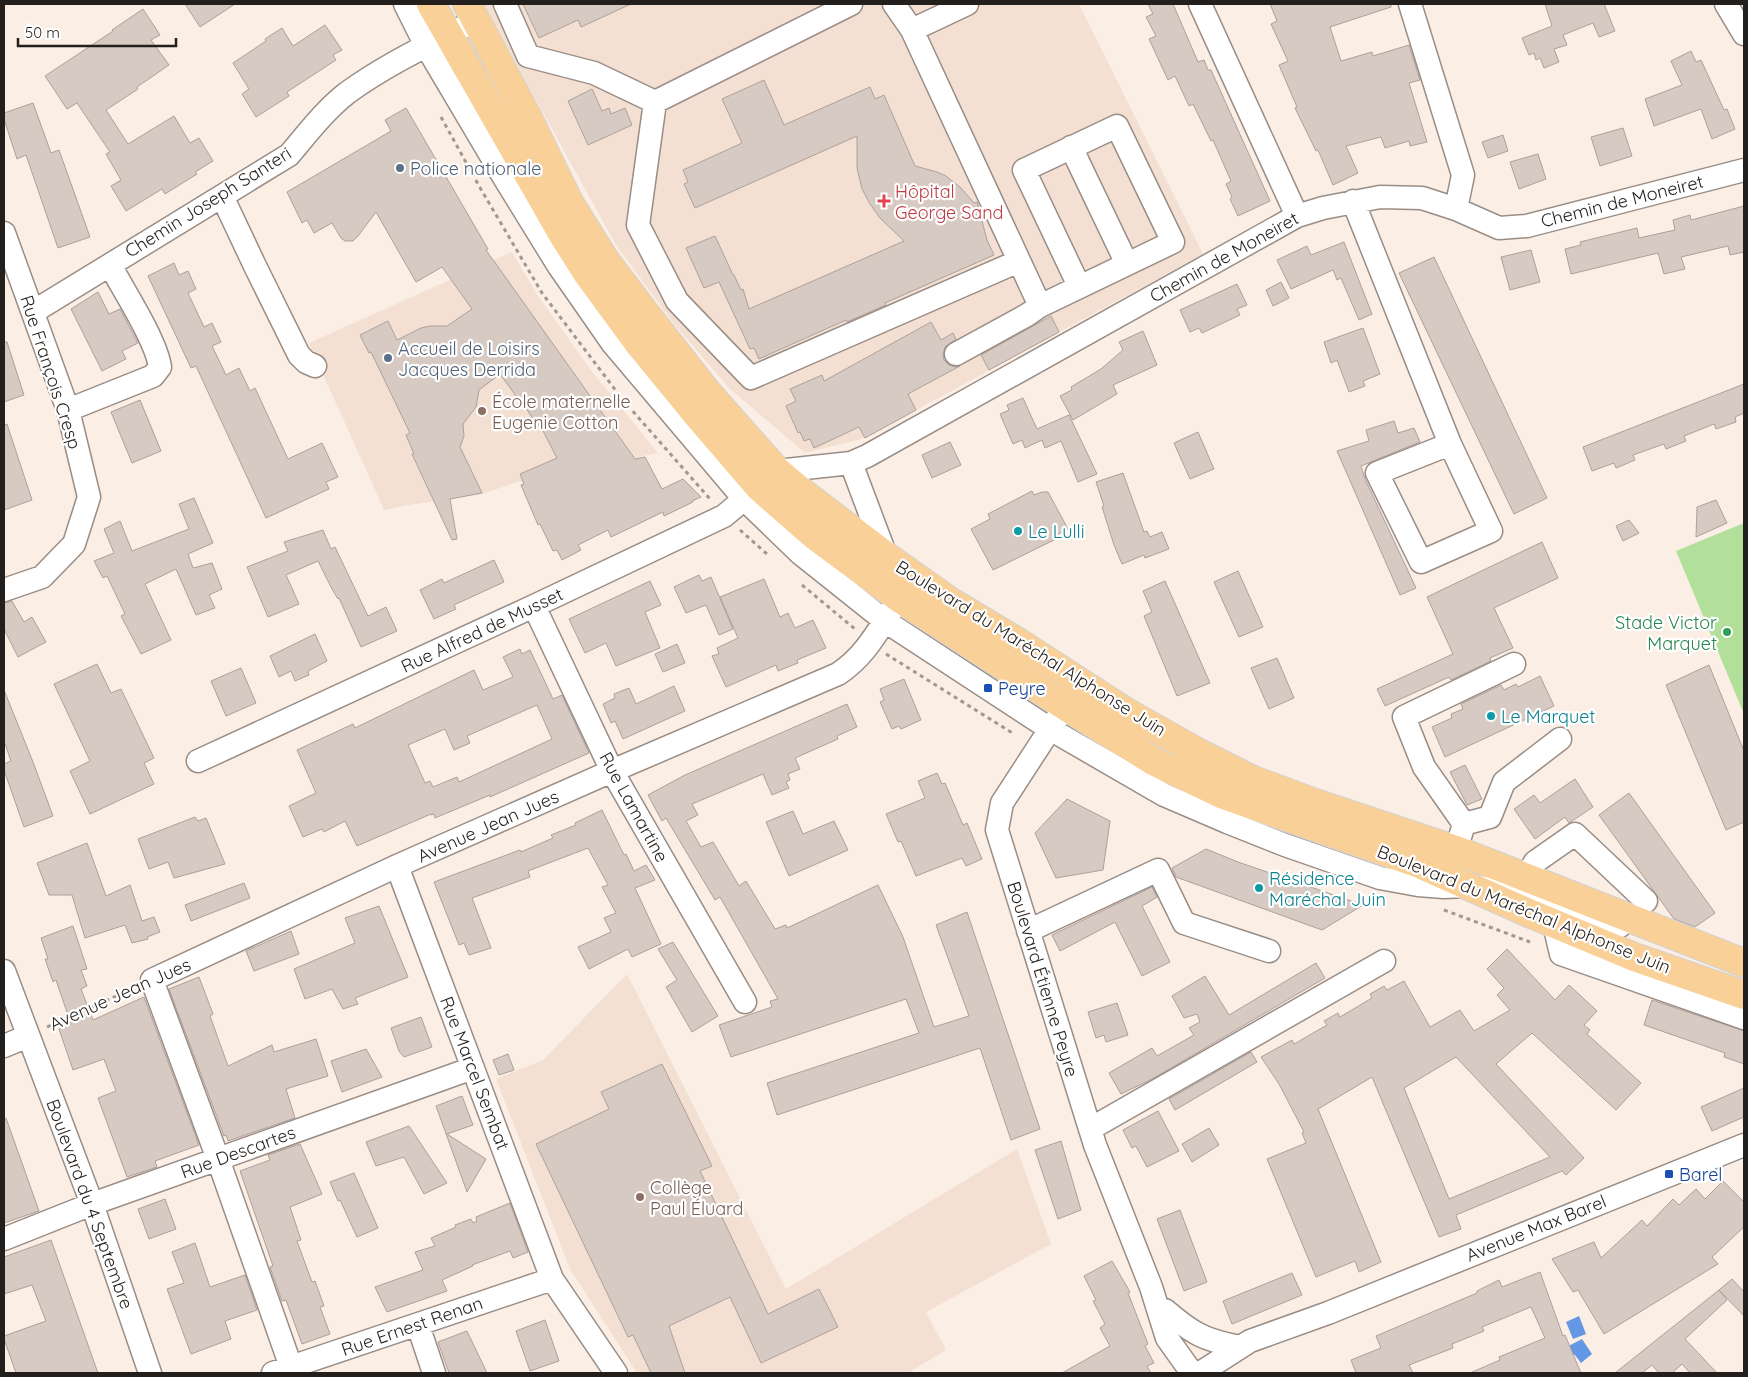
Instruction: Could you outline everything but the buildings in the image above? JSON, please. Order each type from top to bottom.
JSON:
[{"type":"main road","name":"Boulevard du Maréchal Alphonse Juin","points":[[431,4],[438,40],[587,273],[639,344],[698,416],[760,486],[816,536],[907,588],[1065,706],[1155,762],[1221,794],[1417,863],[1554,924],[1637,958],[1744,995]]},
{"type":"main road","name":"Boulevard du Maréchal Alphonse Juin","points":[[472,12],[527,116],[570,204],[605,260],[707,392],[760,486]]},
{"type":"main road","name":"Boulevard du Maréchal Alphonse Juin","points":[[760,486],[803,494],[886,556],[907,588],[951,602],[1128,713],[1175,740],[1253,780],[1456,850],[1744,962]]},
{"type":"street","points":[[405,4],[438,40]]},
{"type":"street","points":[[505,4],[528,56],[594,73],[654,102]]},
{"type":"street","points":[[654,102],[852,4]]},
{"type":"street","points":[[894,4],[912,30],[1040,306]]},
{"type":"street","points":[[912,30],[967,4]]},
{"type":"street","points":[[1200,4],[1297,216]]},
{"type":"street","points":[[1410,4],[1463,176],[1456,209]]},
{"type":"street","points":[[1726,4],[1744,34]]},
{"type":"street","name":"Chemin Joseph Santeri","points":[[32,312],[289,155],[318,120],[345,94],[394,62],[438,40],[472,12]]},
{"type":"street","points":[[654,102],[638,225],[677,301],[751,378],[1019,261]]},
{"type":"street","points":[[956,354],[1040,306],[1173,242],[1118,126],[1024,170],[1079,286]]},
{"type":"street","points":[[1071,147],[1127,264]]},
{"type":"street","name":"Chemin de Moneiret","points":[[760,486],[852,463],[1297,216],[1353,201],[1380,197],[1422,198],[1456,209],[1499,228],[1527,226],[1744,170]]},
{"type":"street","points":[[222,196],[299,355],[306,362],[315,366]]},
{"type":"street","points":[[1353,201],[1450,444],[1490,531],[1421,562],[1377,472],[1450,444]]},
{"type":"street","name":"Rue François Cresp","points":[[4,233],[68,410],[89,497],[74,544],[42,576],[4,590]]},
{"type":"street","points":[[68,410],[153,376],[160,367],[145,330],[110,265]]},
{"type":"street","points":[[852,463],[886,556]]},
{"type":"street","points":[[760,486],[801,554],[884,621],[1050,730],[1164,795],[1285,845],[1380,878],[1444,887],[1468,886],[1517,892],[1613,925],[1659,930]]},
{"type":"street","name":"Rue Alfred de Musset","points":[[198,761],[724,516],[760,486]]},
{"type":"street","name":"Avenue Jean Jues","points":[[152,980],[397,866],[838,674],[860,657],[907,588]]},
{"type":"street","name":"Rue Lamartine","points":[[534,606],[612,771],[745,1002]]},
{"type":"street","points":[[1464,824],[1424,767],[1404,717],[1514,664]]},
{"type":"street","name":"Boulevard Étienne Peyre","points":[[1080,682],[1002,803],[997,830],[1095,1145],[1152,1287],[1167,1338],[1192,1373]]},
{"type":"street","points":[[1464,824],[1490,817],[1504,782],[1560,739]]},
{"type":"street","points":[[1456,850],[1464,824]]},
{"type":"street","points":[[1527,877],[1535,862],[1575,834],[1646,901]]},
{"type":"street","name":"Rue Marcel Sembat","points":[[397,866],[552,1279],[616,1373]]},
{"type":"street","points":[[1028,931],[1158,870],[1184,923],[1269,951]]},
{"type":"street","points":[[1554,924],[1561,954],[1744,1018]]},
{"type":"street","points":[[1090,1129],[1384,961]]},
{"type":"street","name":"Boulevard du 4 Septembre","points":[[4,971],[92,1204],[150,1373]]},
{"type":"street","points":[[152,980],[218,1159],[282,1370]]},
{"type":"street","points":[[4,1046],[28,1036]]},
{"type":"street","name":"Rue Descartes","points":[[4,1239],[92,1204],[473,1068]]},
{"type":"street","name":"Avenue Max Barel","points":[[1200,1373],[1257,1353],[1328,1313],[1744,1145]]},
{"type":"street","name":"Rue Ernest Renan","points":[[282,1370],[552,1279]]},
{"type":"street","name":"Boulevard Étienne Peyre","points":[[1152,1287],[1179,1332],[1192,1373]]},
{"type":"street","points":[[1166,1310],[1188,1329],[1239,1359]]},
{"type":"street","points":[[418,1325],[434,1373]]},
{"type":"street","name":"Avenue Max Barel","points":[[1204,1373],[1239,1359]]},
{"type":"path","points":[[1456,914],[1561,954]]},
{"type":"path","name":"Avenue Jean Jues","points":[[28,1036],[152,980]]},
{"type":"shaded area","name":"Hôpital George Sand","points":[[483,4],[1079,4],[1203,254],[865,438],[805,453],[730,389],[674,324],[616,245]]},
{"type":"shaded area","name":"École maternelle Eugenie Cotton","points":[[512,252],[536,293],[590,369],[658,453],[592,466],[555,477],[517,482],[482,494],[384,510],[309,343]]},
{"type":"shaded area","name":"Collège Paul Éluard","points":[[627,974],[786,1289],[1017,1149],[1051,1244],[926,1312],[946,1350],[908,1373],[637,1373],[570,1269],[496,1079],[543,1060]]},
{"type":"green space","name":"Stade Victor Marquet","points":[[1744,523],[1744,714],[1676,551]]},
{"type":"water","points":[[1579,1316],[1586,1334],[1573,1339],[1566,1322]]},
{"type":"water","points":[[1582,1339],[1592,1354],[1581,1363],[1575,1355],[1557,1352]]},
{"type":"place","name":"Police nationale","points":[[400,168]]},
{"type":"place","name":"Hôpital George Sand","points":[[884,201]]},
{"type":"place","name":"Accueil de Loisirs Jacques Derrida","points":[[388,358]]},
{"type":"place","name":"École maternelle Eugenie Cotton","points":[[482,411]]},
{"type":"place","name":"Le Lulli","points":[[1018,531]]},
{"type":"place","name":"Stade Victor Marquet","points":[[1727,632]]},
{"type":"place","name":"Peyre","points":[[988,688]]},
{"type":"place","name":"Le Marquet","points":[[1491,716]]},
{"type":"place","name":"Résidence Maréchal Juin","points":[[1259,888]]},
{"type":"place","name":"Barel","points":[[1669,1174]]},
{"type":"place","name":"Collège Paul Éluard","points":[[640,1197]]}]
